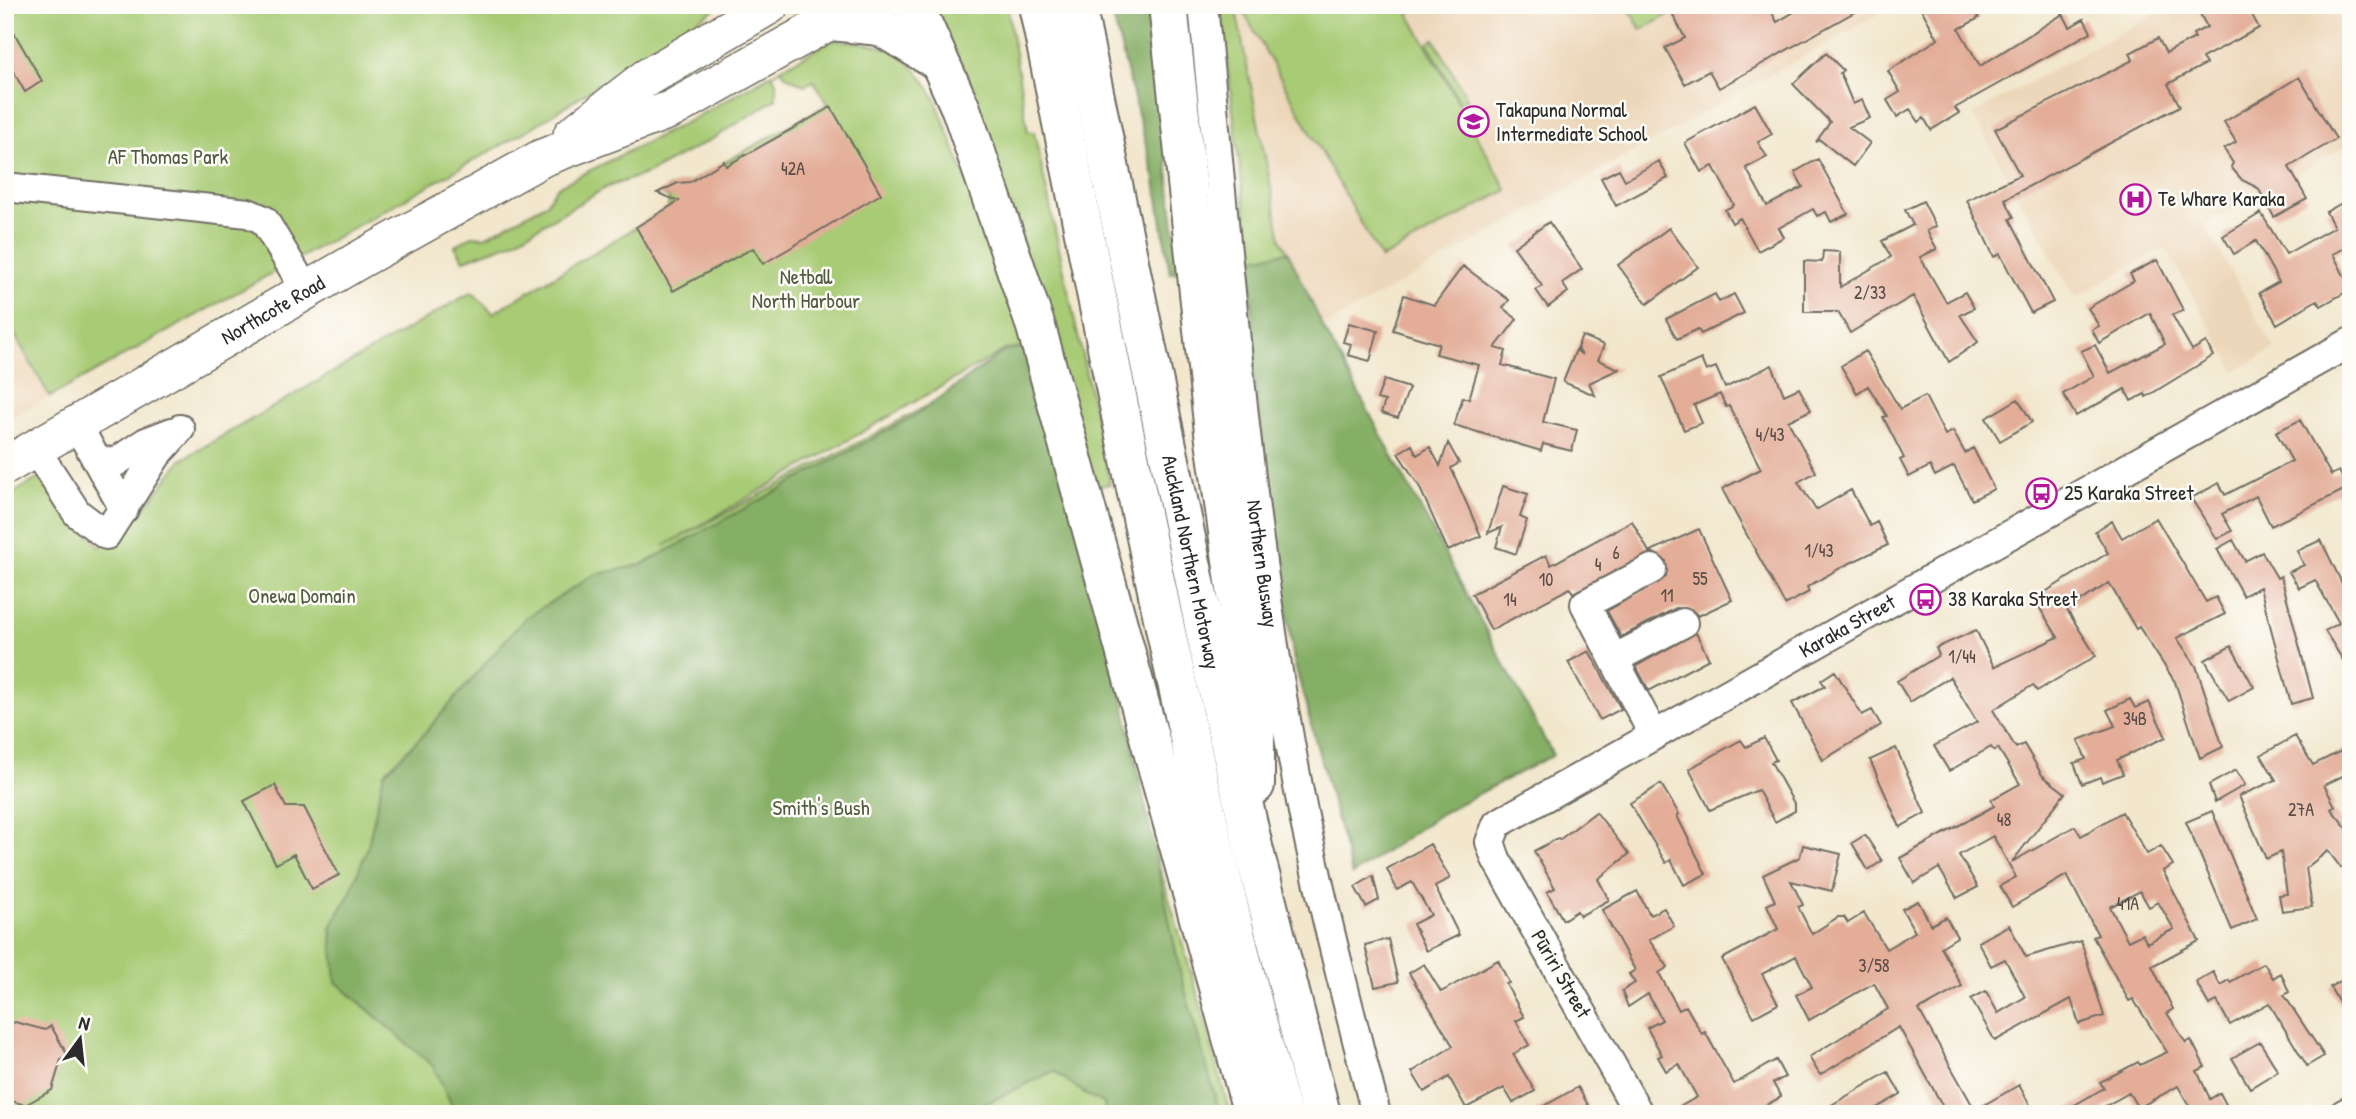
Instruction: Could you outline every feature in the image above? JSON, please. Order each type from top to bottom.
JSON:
[{"type":"highway","points":[[914,5],[961,109],[1036,327],[1253,1114]]},
{"type":"highway","name":"Auckland Northern Motorway","points":[[1038,5],[1185,714],[1240,962],[1282,1114]]},
{"type":"highway","name":"Auckland Northern Motorway","points":[[1076,5],[1213,668],[1254,852],[1321,1114]]},
{"type":"highway","points":[[1168,5],[1213,432],[1255,724],[1254,852]]},
{"type":"highway","points":[[846,13],[897,33],[938,61]]},
{"type":"main road","name":"Northcote Road","points":[[20,457],[542,158],[646,78],[770,5]]},
{"type":"main road","name":"Northcote Road","points":[[542,158],[672,109],[846,13]]},
{"type":"street","name":"Northern Busway","points":[[1203,5],[1247,450],[1275,643],[1306,822],[1376,1114]]},
{"type":"street","points":[[5,187],[248,213],[264,220],[307,292]]},
{"type":"street","name":"Karaka Street","points":[[1491,832],[1500,820],[1513,812],[2351,342]]},
{"type":"street","points":[[77,425],[124,509]]},
{"type":"street","points":[[20,457],[77,513],[106,535],[157,455],[180,429],[146,442],[116,462],[99,461]]},
{"type":"street","points":[[1652,569],[1586,604],[1653,734]]},
{"type":"street","points":[[1614,659],[1684,623]]},
{"type":"street","name":"Pūriri Street","points":[[1491,832],[1490,842],[1496,859],[1639,1114]]},
{"type":"street","points":[[2344,1114],[2351,1110]]},
{"type":"shaded area","name":"Takapuna Normal Intermediate School","points":[[1235,5],[1895,5],[1323,327],[1281,239]]},
{"type":"shaded area","name":"Te Whare Karaka","points":[[2171,5],[2351,5],[2351,143],[2205,225],[2275,349],[2235,371],[2165,247],[2075,298],[1972,114]]},
{"type":"shaded area","points":[[5,317],[50,397],[5,421]]},
{"type":"green space","name":"AF Thomas Park","points":[[5,5],[721,5],[530,129],[50,397],[5,317]]},
{"type":"green space","points":[[928,5],[1007,5],[1028,132],[1034,132],[1110,484],[1092,487]]},
{"type":"green space","points":[[1110,5],[1150,5],[1179,272],[1170,273],[1155,180]]},
{"type":"green space","points":[[1220,5],[1235,5],[1281,239],[1288,252],[1251,258]]},
{"type":"green space","points":[[1248,5],[1404,5],[1507,190],[1381,259],[1242,9]]},
{"type":"green space","points":[[1627,5],[1686,5],[1641,30]]},
{"type":"green space","points":[[1434,39],[1467,98],[1460,102],[1428,43]]},
{"type":"green space","points":[[832,40],[868,44],[894,52],[915,68],[925,81],[935,98],[1030,346],[1005,350],[664,546],[1008,363],[1200,1002],[1230,1114],[5,1114],[5,498],[39,478],[100,547],[132,525],[181,460],[472,292],[493,313],[668,208],[669,198],[663,195],[667,188],[690,182],[828,104],[814,81],[804,85],[786,76],[781,69],[772,75],[776,82],[776,99],[714,138],[648,173],[607,187],[511,243],[464,260],[455,246],[472,236],[485,237],[546,204],[557,187],[689,121]]},
{"type":"green space","points":[[1288,252],[1323,327],[1553,755],[1442,813],[1352,875],[1294,661],[1253,375],[1251,258]]},
{"type":"green space","name":"Smith's Bush","points":[[1030,346],[1093,556],[1181,976],[1220,1114],[1105,1114],[1104,1103],[1088,1096],[1054,1071],[972,1110],[972,1114],[456,1114],[433,1066],[336,982],[331,927],[350,893],[368,846],[384,773],[423,735],[525,618],[594,575],[641,565],[916,415],[1006,350]]},
{"type":"building","points":[[1692,5],[1768,5],[1777,22],[1806,5],[1867,5],[1719,88],[1709,71],[1685,84],[1665,48],[1685,38],[1673,15]]},
{"type":"building","points":[[1919,5],[1971,5],[1979,18],[1959,29],[1980,66],[2063,14],[2070,27],[2084,19],[2091,32],[1955,108],[1959,113],[1931,130],[1924,118],[1919,122],[1910,109],[1897,117],[1887,100],[1900,92],[1888,71],[1938,39]]},
{"type":"building","points":[[2211,5],[2247,5],[2259,28],[2202,58],[2206,64],[2168,84],[2180,106],[2005,199],[2014,217],[2010,219],[2053,302],[2031,313],[2000,254],[1994,257],[1967,200],[2020,175],[1995,129],[2133,60],[2130,53],[2158,38],[2166,53],[2195,38],[2193,34],[2207,27],[2199,12]]},
{"type":"building","points":[[5,17],[42,81],[25,92],[5,57]]},
{"type":"building","points":[[1826,53],[1843,70],[1840,73],[1853,104],[1862,100],[1870,118],[1849,127],[1870,143],[1853,166],[1820,140],[1816,142],[1830,122],[1793,84]]},
{"type":"building","points":[[2299,77],[2336,139],[2289,167],[2307,199],[2274,217],[2258,188],[2242,180],[2231,167],[2233,163],[2224,149],[2236,142],[2224,122]]},
{"type":"building","points":[[1755,104],[1772,134],[1758,142],[1767,157],[1746,168],[1767,206],[1803,187],[1795,172],[1818,159],[1848,214],[1831,222],[1826,212],[1817,216],[1813,209],[1779,228],[1784,237],[1758,251],[1740,218],[1732,223],[1725,210],[1734,205],[1713,166],[1701,172],[1685,143]]},
{"type":"building","points":[[831,107],[881,194],[763,264],[753,248],[673,291],[636,227],[679,201],[657,193],[678,183],[690,182],[724,161],[726,166]]},
{"type":"building","points":[[1659,161],[1668,178],[1616,206],[1601,178],[1619,169],[1625,180]]},
{"type":"building","points":[[2351,198],[2351,255],[2346,247],[2333,254],[2351,289],[2321,306],[2317,300],[2277,324],[2259,293],[2279,282],[2256,241],[2234,254],[2223,236],[2261,213],[2286,254],[2334,227],[2326,212]]},
{"type":"building","points":[[1923,201],[1936,226],[1927,231],[1937,249],[1920,257],[1946,302],[1965,292],[1974,308],[1960,315],[1978,342],[1949,362],[1913,296],[1850,333],[1838,312],[1804,312],[1804,261],[1822,262],[1823,251],[1840,252],[1840,287],[1891,257],[1882,241],[1913,225],[1905,210]]},
{"type":"building","points":[[1549,222],[1582,269],[1562,283],[1568,292],[1548,307],[1536,290],[1542,286],[1514,247]]},
{"type":"building","points":[[1669,228],[1698,267],[1647,304],[1618,265]]},
{"type":"building","points":[[2157,260],[2183,310],[2172,315],[2192,350],[2206,342],[2213,356],[2146,397],[2145,394],[2131,401],[2125,389],[2076,416],[2063,394],[2094,376],[2081,351],[2095,345],[2110,373],[2165,344],[2150,313],[2099,343],[2092,330],[2099,326],[2088,308],[2134,281],[2130,274]]},
{"type":"building","points":[[1463,266],[1509,300],[1503,308],[1517,319],[1495,348],[1506,351],[1502,365],[1554,379],[1543,422],[1577,430],[1572,451],[1543,444],[1541,451],[1454,425],[1463,397],[1469,399],[1479,365],[1436,354],[1439,344],[1393,330],[1404,295],[1434,305]]},
{"type":"building","points":[[1715,294],[1719,302],[1734,294],[1744,313],[1701,334],[1698,329],[1677,339],[1666,319]]},
{"type":"building","points":[[1349,323],[1378,331],[1370,361],[1348,355],[1351,344],[1343,342]]},
{"type":"building","points":[[1582,336],[1604,345],[1598,360],[1619,369],[1589,383],[1595,395],[1563,382],[1576,350],[1582,355],[1577,348]]},
{"type":"building","points":[[1865,351],[1900,409],[1925,396],[1945,435],[1953,431],[1965,453],[1973,448],[1994,489],[1972,500],[1954,466],[1935,476],[1930,466],[1909,477],[1900,460],[1904,458],[1883,417],[1887,416],[1868,386],[1857,393],[1841,366]]},
{"type":"building","points":[[1701,359],[1706,371],[1716,367],[1725,388],[1772,365],[1784,395],[1799,388],[1811,410],[1788,421],[1816,472],[1798,482],[1816,510],[1851,490],[1870,526],[1877,522],[1888,545],[1807,587],[1809,592],[1785,605],[1722,489],[1761,469],[1729,406],[1726,407],[1720,394],[1694,405],[1702,423],[1684,430],[1661,377]]},
{"type":"building","points":[[1384,380],[1409,388],[1398,418],[1381,413],[1385,401],[1377,399]]},
{"type":"building","points":[[2018,399],[2032,422],[2000,441],[1986,418]]},
{"type":"building","points":[[2300,420],[2331,475],[2339,471],[2348,488],[2271,526],[2256,496],[2222,514],[2232,531],[2217,539],[2191,498],[2219,483],[2225,495],[2292,461],[2276,432]]},
{"type":"building","points":[[1448,443],[1459,463],[1451,468],[1481,536],[1448,551],[1419,486],[1398,453],[1412,445],[1417,455],[1430,447],[1440,466]]},
{"type":"building","points":[[1503,486],[1528,494],[1520,517],[1527,520],[1516,554],[1496,547],[1502,527],[1488,533]]},
{"type":"building","points":[[2156,518],[2206,602],[2216,597],[2225,614],[2177,638],[2196,666],[2223,747],[2200,758],[2175,682],[2139,627],[2136,629],[2109,583],[2067,610],[2096,656],[2037,691],[2033,685],[1993,710],[2016,748],[2024,744],[2042,775],[2065,793],[2012,862],[2075,826],[2081,836],[2122,812],[2147,854],[2161,846],[2173,865],[2163,871],[2199,941],[2152,966],[2173,1009],[2167,1013],[2186,1043],[2191,1040],[2205,1067],[2197,1071],[2210,1099],[2220,1093],[2231,1114],[2183,1114],[2191,1109],[2178,1086],[2138,1108],[2129,1093],[2102,1108],[2105,1114],[2059,1114],[2104,1088],[2100,1082],[2138,1062],[2140,1065],[2167,1052],[2133,999],[2129,1001],[2093,937],[2098,935],[2067,875],[2012,907],[2000,886],[2016,877],[1993,836],[1959,855],[1978,887],[1957,898],[1939,868],[1914,883],[1900,858],[1994,806],[1991,800],[2020,784],[1998,748],[1994,751],[1991,747],[1949,771],[1934,746],[1977,722],[1950,677],[1910,702],[1897,681],[1939,655],[1936,648],[1976,630],[1994,667],[2058,637],[2034,599],[2108,553],[2095,531],[2112,521],[2122,538]],"holes":[[[2140,891],[2149,907],[2158,902],[2174,929],[2147,943],[2142,934],[2128,941],[2110,907]]]},
{"type":"building","points":[[1632,521],[1649,552],[1699,529],[1732,600],[1698,616],[1691,609],[1676,608],[1621,637],[1607,611],[1666,577],[1666,561],[1652,552],[1573,593],[1570,588],[1491,630],[1472,594],[1546,555],[1551,565]]},
{"type":"building","points":[[2233,540],[2245,561],[2262,552],[2277,578],[2281,576],[2313,698],[2291,704],[2260,587],[2243,596],[2217,549]]},
{"type":"building","points":[[2321,540],[2351,602],[2351,673],[2325,631],[2339,623],[2315,580],[2299,588],[2289,572],[2304,565],[2297,551]]},
{"type":"building","points":[[1696,633],[1709,659],[1649,691],[1636,666]]},
{"type":"building","points":[[2231,646],[2254,687],[2229,701],[2205,660]]},
{"type":"building","points":[[1589,651],[1621,709],[1600,720],[1568,662]]},
{"type":"building","points":[[1835,671],[1862,715],[1872,710],[1881,725],[1823,760],[1792,703],[1825,686],[1821,680]]},
{"type":"building","points":[[2130,699],[2135,708],[2149,702],[2166,737],[2117,760],[2123,774],[2102,782],[2100,777],[2082,784],[2074,763],[2086,759],[2078,740],[2115,726],[2107,710]]},
{"type":"building","points":[[2295,736],[2313,765],[2351,746],[2351,772],[2324,785],[2335,806],[2331,809],[2351,833],[2351,861],[2341,868],[2328,851],[2306,868],[2312,907],[2282,911],[2279,895],[2287,894],[2281,852],[2266,859],[2239,796],[2276,780],[2261,755]]},
{"type":"building","points":[[1764,738],[1776,760],[1771,762],[1795,805],[1795,811],[1775,822],[1758,790],[1710,810],[1689,769],[1741,740],[1746,747]]},
{"type":"building","points":[[1896,748],[1925,813],[1900,827],[1870,760]]},
{"type":"building","points":[[2236,770],[2245,785],[2215,802],[2209,785]]},
{"type":"building","points":[[1661,784],[1679,814],[1677,816],[1706,874],[1684,885],[1671,860],[1666,863],[1630,803]]},
{"type":"building","points":[[275,785],[286,807],[304,807],[339,875],[312,889],[294,854],[276,864],[244,801]]},
{"type":"building","points":[[2212,811],[2257,919],[2232,930],[2186,822]]},
{"type":"building","points":[[1596,812],[1629,854],[1598,879],[1609,900],[1580,916],[1577,911],[1563,920],[1547,892],[1555,888],[1534,851],[1558,838],[1559,840]]},
{"type":"building","points":[[1865,835],[1882,861],[1868,870],[1852,843]]},
{"type":"building","points":[[1430,844],[1450,878],[1435,887],[1459,935],[1426,951],[1413,924],[1431,915],[1412,882],[1397,890],[1387,869]]},
{"type":"building","points":[[1803,845],[1841,854],[1832,891],[1791,881],[1803,905],[1798,907],[1812,934],[1838,917],[1844,917],[1848,923],[1864,913],[1886,949],[1915,932],[1902,909],[1918,901],[1931,925],[1946,917],[1957,937],[1941,947],[1962,986],[1919,1010],[1975,1110],[2019,1085],[2031,1107],[2019,1114],[1947,1114],[1899,1027],[1820,1075],[1809,1057],[1888,1009],[1874,983],[1809,1020],[1796,995],[1812,987],[1796,956],[1762,974],[1778,1004],[1754,1017],[1722,959],[1778,929],[1767,905],[1775,901],[1763,875],[1800,857]]},
{"type":"building","points":[[1373,876],[1379,900],[1366,907],[1355,887]]},
{"type":"building","points":[[1637,891],[1650,915],[1664,908],[1674,926],[1649,940],[1668,967],[1659,973],[1679,1010],[1686,1006],[1702,1034],[1705,1032],[1734,1084],[1776,1060],[1785,1077],[1773,1083],[1781,1097],[1749,1114],[1667,1114],[1697,1097],[1679,1064],[1666,1071],[1658,1057],[1662,1055],[1647,1028],[1662,1020],[1648,994],[1628,1007],[1622,991],[1635,983],[1629,974],[1635,970],[1602,910]]},
{"type":"building","points":[[2009,925],[2026,957],[2081,941],[2104,1016],[2079,1024],[2071,999],[1995,1041],[1971,999],[1986,991],[1998,1013],[2025,997],[2005,959],[1991,966],[1978,942]]},
{"type":"building","points":[[1388,939],[1398,982],[1375,987],[1365,945]]},
{"type":"building","points":[[1498,960],[1509,983],[1506,984],[1524,1017],[1516,1021],[1529,1045],[1513,1054],[1535,1091],[1513,1103],[1504,1088],[1466,1108],[1449,1077],[1424,1092],[1412,1072],[1453,1046],[1409,973],[1424,964],[1441,992]]},
{"type":"building","points":[[2264,963],[2273,978],[2281,973],[2289,992],[2284,995],[2324,1056],[2307,1066],[2269,1003],[2230,1025],[2217,1001],[2209,1005],[2196,982],[2213,972],[2220,985]]},
{"type":"building","points":[[2351,975],[2351,1024],[2330,987]]},
{"type":"building","points":[[15,1022],[45,1030],[51,1026],[68,1056],[61,1060],[52,1090],[25,1105],[5,1099],[5,1028]]},
{"type":"building","points":[[2260,1042],[2278,1071],[2250,1088],[2232,1058]]},
{"type":"building","points":[[1888,1072],[1901,1094],[1866,1114],[1816,1114]]},
{"type":"building","points":[[1578,1087],[1593,1114],[1530,1114]]},
{"type":"place","name":"Takapuna Normal Intermediate School","points":[[1473,122]]},
{"type":"place","name":"Te Whare Karaka","points":[[2135,199]]},
{"type":"place","name":"25 Karaka Street","points":[[2041,493]]},
{"type":"place","name":"38 Karaka Street","points":[[1925,599]]},
{"type":"park label","name":"Netball North Harbour","points":[[806,289]]},
{"type":"park label","name":"Onewa Domain","points":[[302,596]]}]
